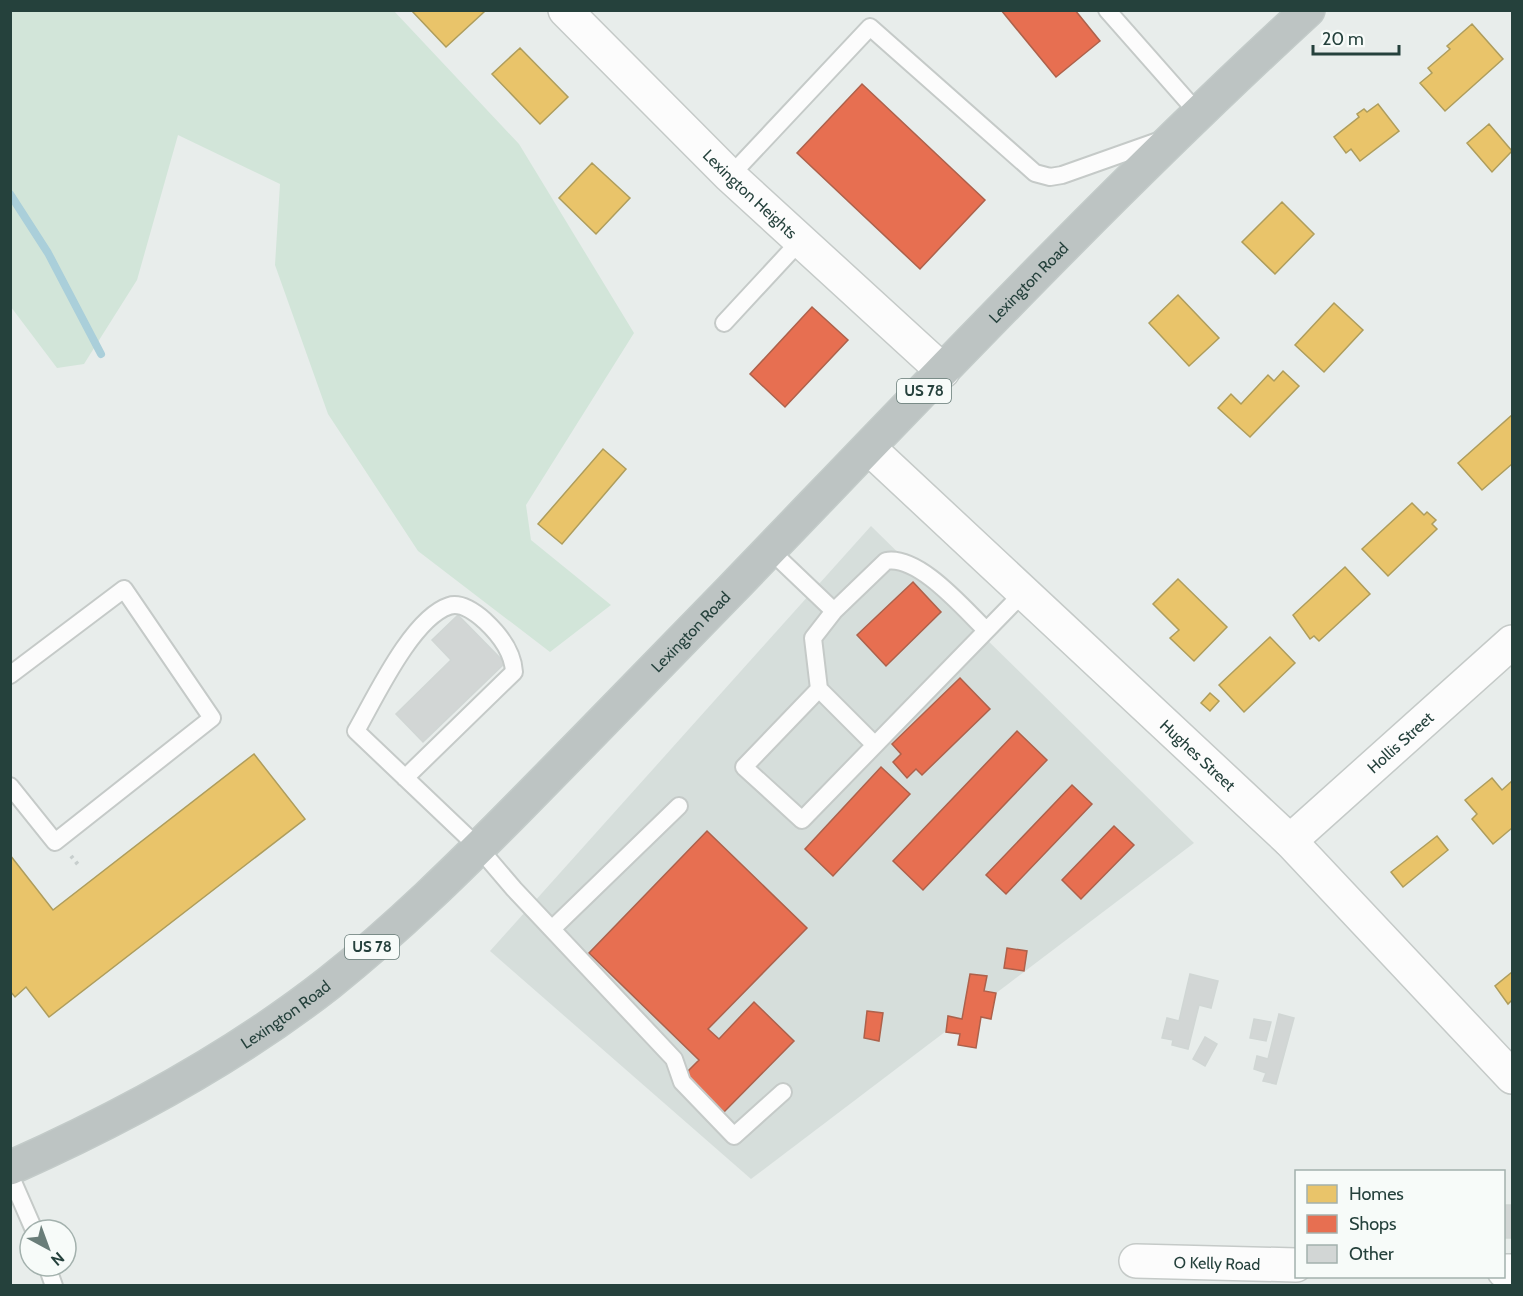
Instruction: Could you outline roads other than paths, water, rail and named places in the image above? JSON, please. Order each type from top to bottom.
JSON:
[{"type":"highway","name":"Lexington Road","points":[[10,1168],[75,1140],[132,1110],[231,1051],[327,985],[408,917],[479,848],[1197,112],[1308,10]]},
{"type":"street","name":"Lexington Heights","points":[[565,10],[730,176],[944,371]]},
{"type":"street","name":"Hughes Street","points":[[869,448],[1290,841],[1512,1077]]},
{"type":"street","name":"Hollis Street","points":[[1290,841],[1512,642]]},
{"type":"street","name":"O Kelly Road","points":[[1136,1261],[1295,1265]]},
{"type":"lane","points":[[1107,10],[1197,112]]},
{"type":"lane","points":[[730,176],[870,27],[1035,173],[1050,177],[1062,175],[1174,136]]},
{"type":"lane","points":[[724,323],[800,241]]},
{"type":"lane","points":[[770,550],[834,611]]},
{"type":"lane","points":[[875,745],[819,689],[813,638],[834,611],[886,561],[894,560],[905,562],[938,583],[986,630]]},
{"type":"lane","points":[[10,675],[124,589],[212,718],[55,842],[10,786]]},
{"type":"lane","points":[[819,689],[744,767],[802,820],[1023,592]]},
{"type":"lane","points":[[405,778],[514,672],[513,657],[486,622],[469,608],[450,605],[426,620],[356,731],[405,778],[479,848],[514,889],[554,928],[674,1059],[682,1082],[734,1136],[783,1092]]},
{"type":"lane","points":[[554,928],[679,806]]},
{"type":"lane","points":[[10,1175],[29,1218]]},
{"type":"waterway","points":[[10,194],[48,253],[101,354]]}]
